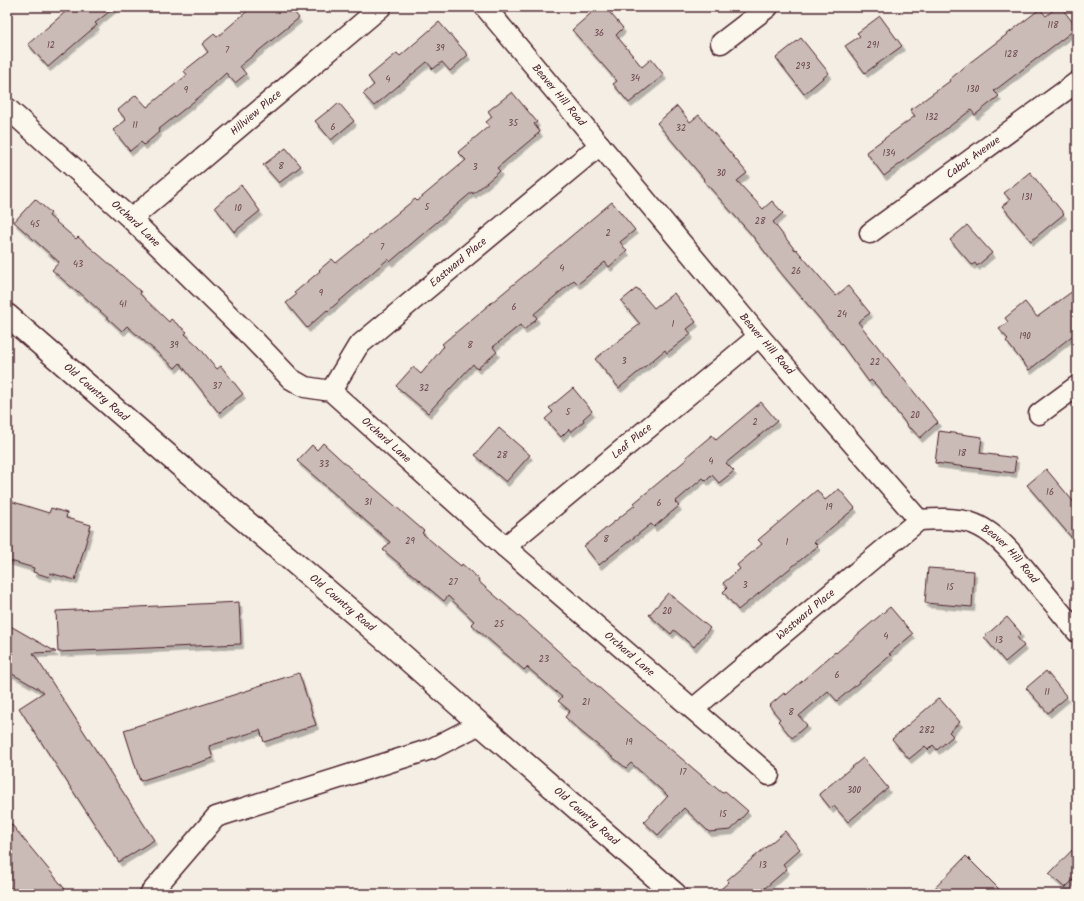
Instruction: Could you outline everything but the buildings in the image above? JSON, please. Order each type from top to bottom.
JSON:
[{"type":"street","name":"Hillview Place","points":[[130,219],[381,7]]},
{"type":"street","name":"Beaver Hill Road","points":[[485,7],[759,336],[918,520],[940,518],[960,520],[974,523],[988,531],[1011,552],[1077,632]]},
{"type":"street","points":[[721,43],[768,7]]},
{"type":"street","name":"Cabot Avenue","points":[[870,233],[1077,82]]},
{"type":"street","name":"Orchard Lane","points":[[7,108],[130,219],[252,338],[291,380],[305,387],[331,391],[505,547],[770,775]]},
{"type":"street","name":"Eastward Place","points":[[331,391],[358,346],[600,146]]},
{"type":"street","name":"Old Country Road","points":[[7,315],[184,469],[389,642],[480,724],[675,894]]},
{"type":"street","name":"Leaf Place","points":[[505,547],[759,336]]},
{"type":"street","points":[[1038,414],[1077,386]]},
{"type":"street","name":"Westward Place","points":[[693,709],[918,520]]},
{"type":"street","points":[[150,894],[216,817],[431,748],[480,724]]}]
